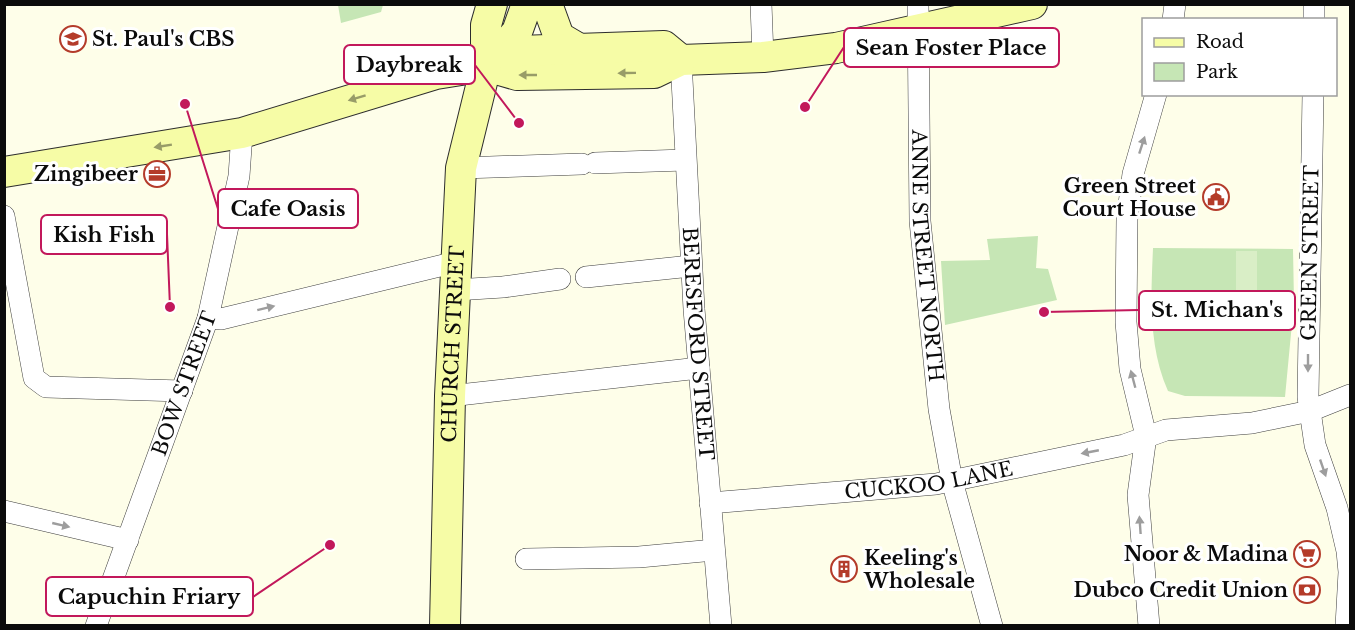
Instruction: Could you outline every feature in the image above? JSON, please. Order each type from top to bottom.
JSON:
[{"type":"main road","points":[[486,66],[486,25],[492,4]]},
{"type":"main road","points":[[486,66],[517,32],[527,4]]},
{"type":"main road","points":[[547,4],[559,38],[576,47]]},
{"type":"main road","points":[[486,66],[518,75],[654,73],[681,60],[763,57],[836,48],[918,17],[1024,6]]},
{"type":"main road","points":[[4,172],[242,133],[436,74],[486,66],[519,51],[576,47],[664,46],[681,60]]},
{"type":"main road","name":"CHURCH STREET","points":[[445,626],[450,396],[461,168],[486,66]]},
{"type":"street","points":[[761,4],[763,57]]},
{"type":"street","name":"ANNE STREET NORTH","points":[[918,17],[920,221],[939,409],[952,481],[992,626]]},
{"type":"street","name":"BERESFORD STREET","points":[[681,60],[691,266],[721,626]]},
{"type":"street","points":[[1149,626],[1138,495],[1146,436],[1130,369],[1126,322],[1127,219],[1133,174],[1155,96]]},
{"type":"street","name":"GREEN STREET","points":[[1313,96],[1308,342],[1310,411],[1315,445],[1337,508],[1347,551],[1349,572],[1346,626]]},
{"type":"street","name":"BOW STREET","points":[[96,626],[208,318],[239,176],[242,133]]},
{"type":"street","points":[[461,168],[685,160]]},
{"type":"street","points":[[4,216],[34,378],[39,384],[46,387],[182,391]]},
{"type":"street","points":[[586,277],[691,266]]},
{"type":"street","points":[[208,318],[221,319],[456,276],[503,287],[560,279]]},
{"type":"street","points":[[450,396],[699,368]]},
{"type":"street","name":"CUCKOO LANE","points":[[710,503],[952,481],[1124,445],[1166,430],[1252,423],[1310,411],[1350,395]]},
{"type":"street","points":[[4,511],[128,540]]},
{"type":"street","points":[[526,559],[639,557],[714,550]]},
{"type":"green space","points":[[338,4],[383,5],[381,12],[341,23]]},
{"type":"green space","points":[[1038,236],[1036,268],[1048,269],[1057,300],[945,325],[941,261],[990,260],[987,239]]},
{"type":"green space","points":[[1153,248],[1293,249],[1294,302],[1285,397],[1185,396],[1168,391],[1157,356],[1152,321]]},
{"type":"green space","points":[[1236,251],[1257,251],[1257,291],[1236,291]]},
{"type":"place","name":"St. Paul's CBS","points":[[73,39]]},
{"type":"place","name":"Cafe Oasis","points":[[185,104]]},
{"type":"place","name":"Sean Foster Place","points":[[805,107]]},
{"type":"place","name":"Daybreak","points":[[519,123]]},
{"type":"place","name":"Zingibeer","points":[[157,174]]},
{"type":"place","name":"Green Street Court House","points":[[1216,197]]},
{"type":"place","name":"Kish Fish","points":[[170,307]]},
{"type":"place","name":"St. Michan's","points":[[1044,312]]},
{"type":"place","name":"Capuchin Friary","points":[[330,545]]},
{"type":"place","name":"Noor & Madina","points":[[1307,554]]},
{"type":"place","name":"Keeling's Wholesale","points":[[844,569]]},
{"type":"place","name":"Dubco Credit Union","points":[[1307,590]]}]
